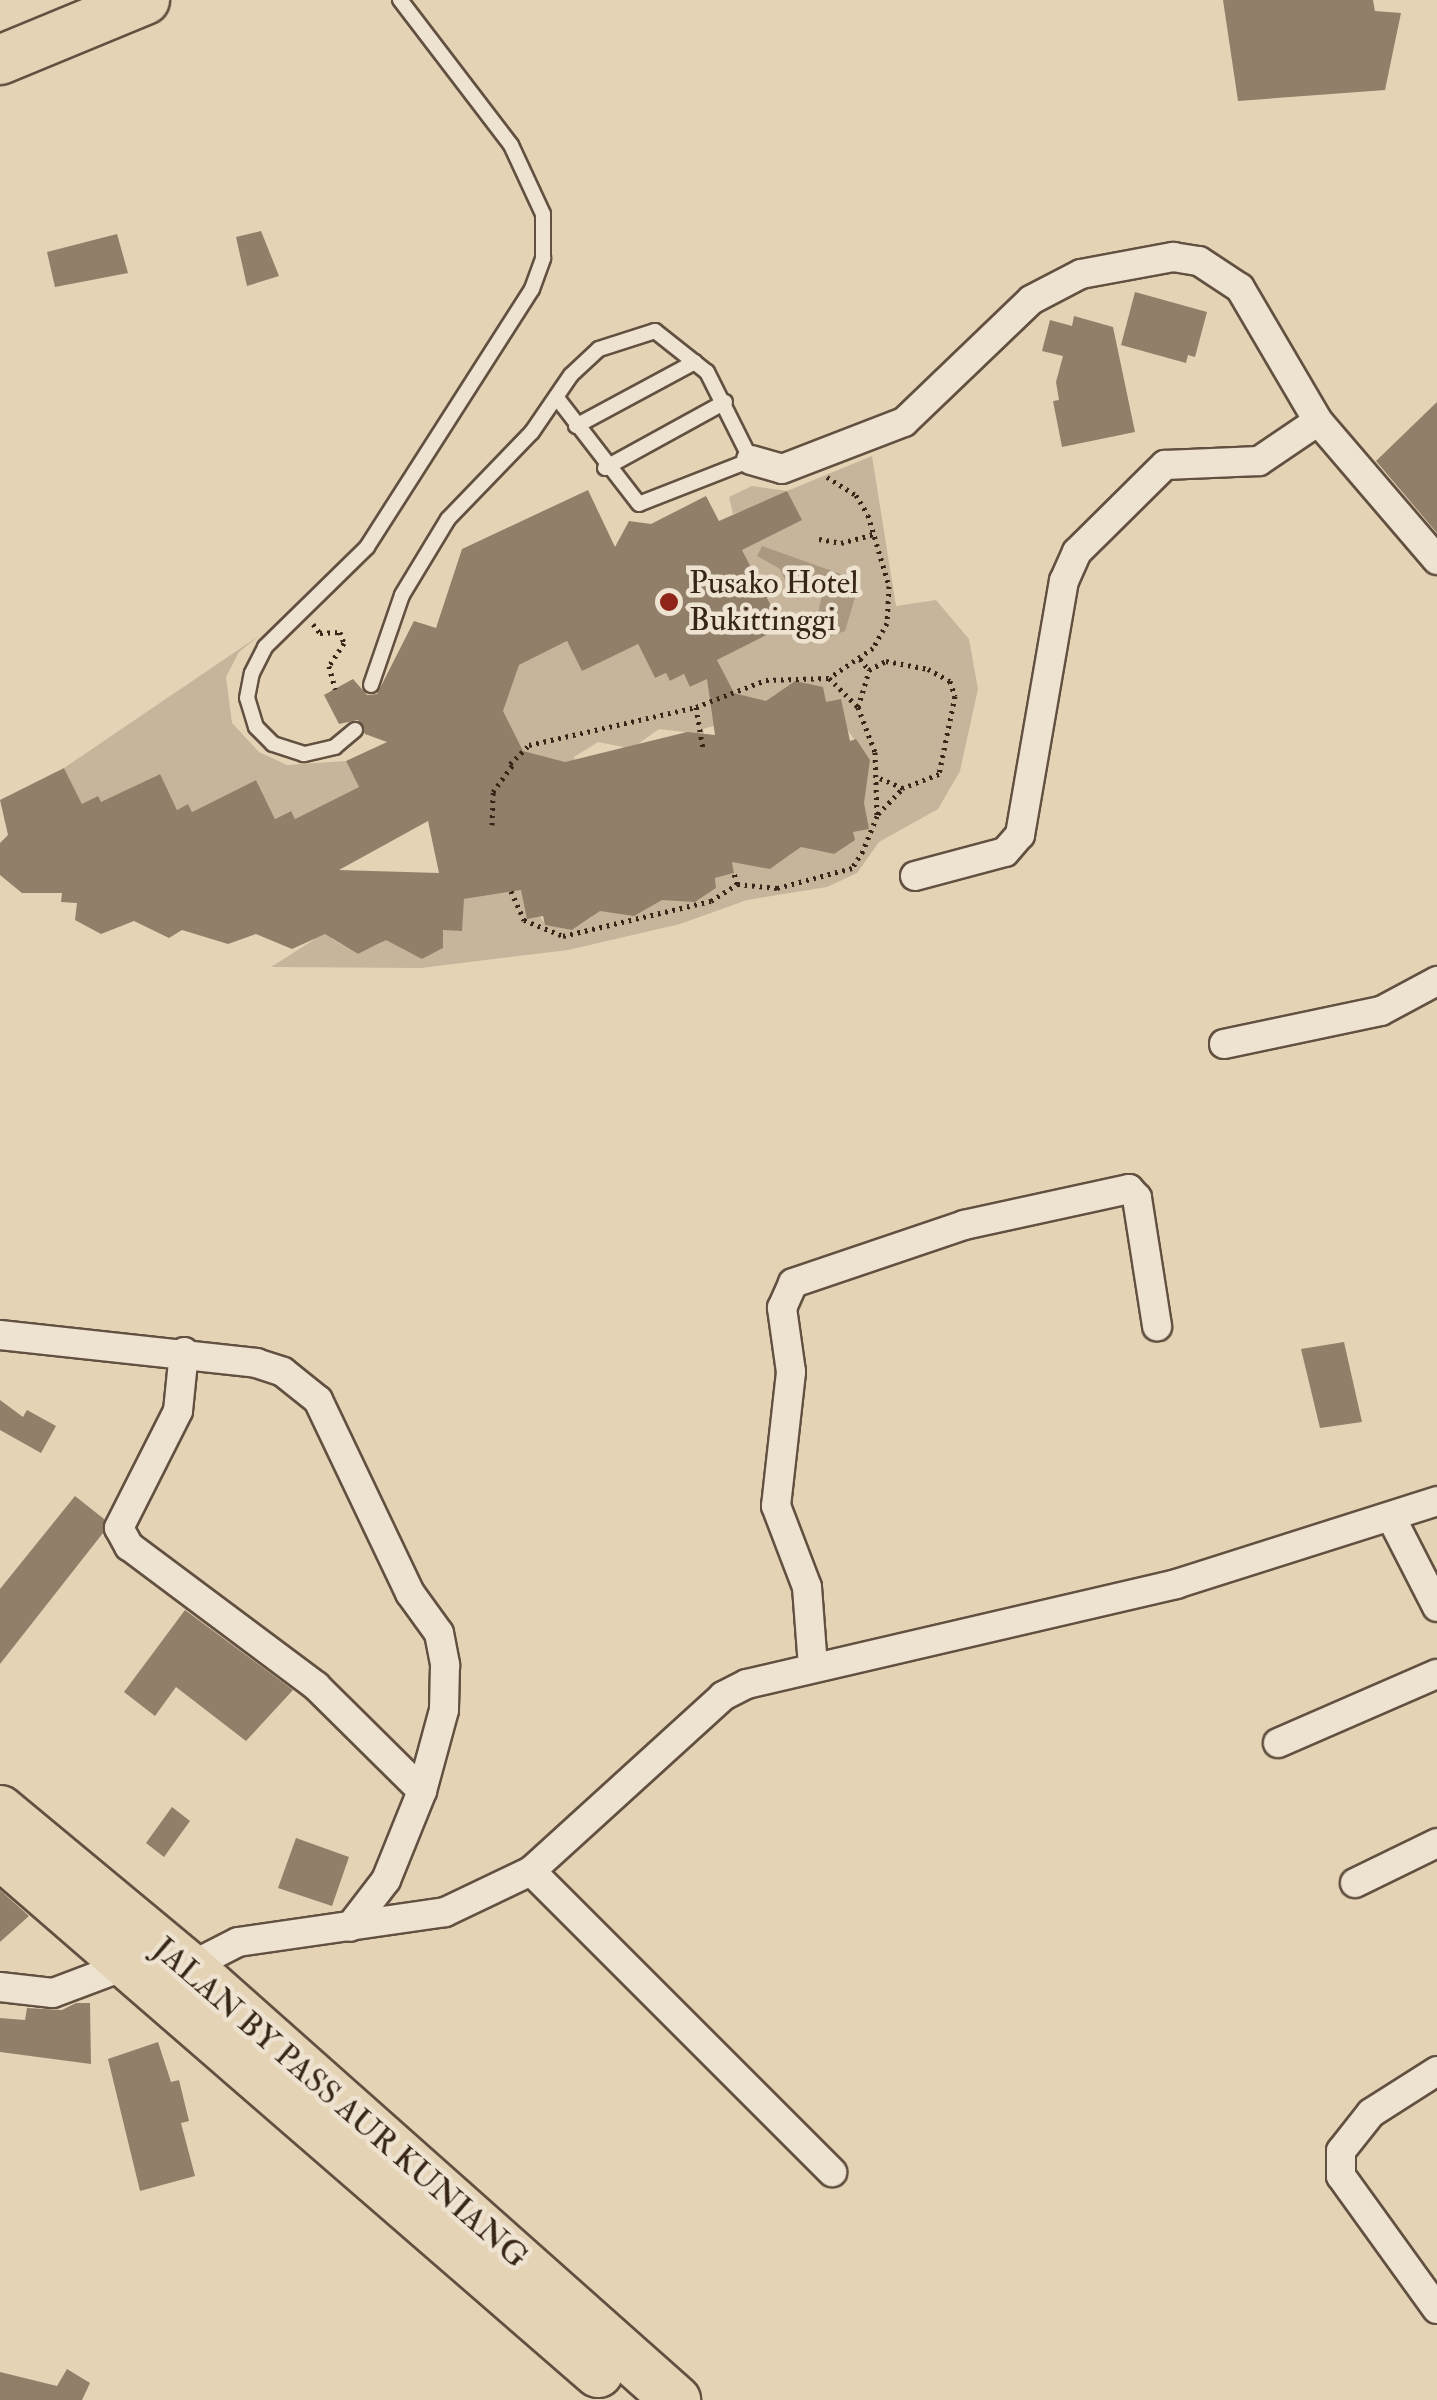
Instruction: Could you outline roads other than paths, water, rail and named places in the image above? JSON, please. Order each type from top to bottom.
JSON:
[{"type":"highway","points":[[0,60],[145,0]]},
{"type":"highway","name":"JALAN BY PASS AUR KUNIANG","points":[[0,1810],[189,1968],[513,2280],[627,2400]]},
{"type":"highway","name":"JALAN BY PASS AUR KUNIANG","points":[[0,1854],[127,1965],[454,2226]]},
{"type":"highway","name":"JALAN BY PASS AUR KUNIANG","points":[[513,2280],[676,2400]]},
{"type":"street","points":[[750,460],[782,469],[904,422],[1031,300],[1081,274],[1174,257],[1198,261],[1240,288],[1318,421],[1437,560]]},
{"type":"street","points":[[915,876],[1005,852],[1020,834],[1064,581],[1078,552],[1165,465],[1259,461],[1318,421]]},
{"type":"street","points":[[1224,1044],[1381,1011],[1437,981]]},
{"type":"street","points":[[813,1667],[807,1587],[776,1506],[791,1372],[782,1308],[794,1283],[964,1224],[1128,1189],[1137,1198],[1157,1326]]},
{"type":"street","points":[[0,1336],[184,1352],[283,1372],[318,1400],[410,1593],[439,1633],[444,1710],[422,1791],[386,1880],[350,1927]]},
{"type":"street","points":[[184,1352],[178,1412],[119,1528],[129,1546],[316,1686],[422,1791]]},
{"type":"street","points":[[189,1968],[238,1942],[445,1912],[531,1870],[723,1696],[813,1667],[1176,1584],[1437,1501]]},
{"type":"street","points":[[1391,1517],[1437,1606]]},
{"type":"street","points":[[1278,1743],[1437,1674]]},
{"type":"street","points":[[1355,1883],[1437,1843]]},
{"type":"street","points":[[531,1870],[832,2172]]},
{"type":"street","points":[[0,1986],[53,1992],[127,1965]]},
{"type":"street","points":[[1437,2072],[1371,2113],[1341,2151],[1340,2176],[1437,2309]]},
{"type":"lane","points":[[355,730],[334,747],[304,754],[274,744],[256,727],[246,698],[252,673],[265,648],[367,547],[532,290],[543,258],[543,214],[511,145],[400,0]]},
{"type":"lane","points":[[371,685],[402,595],[448,518],[600,350],[631,334],[655,331],[695,362],[725,402],[750,460],[650,504],[628,496],[557,398]]},
{"type":"lane","points":[[576,426],[695,362]]},
{"type":"lane","points":[[605,468],[725,402]]},
{"type":"place","name":"Pusako Hotel Bukittinggi","points":[[669,602]]}]
